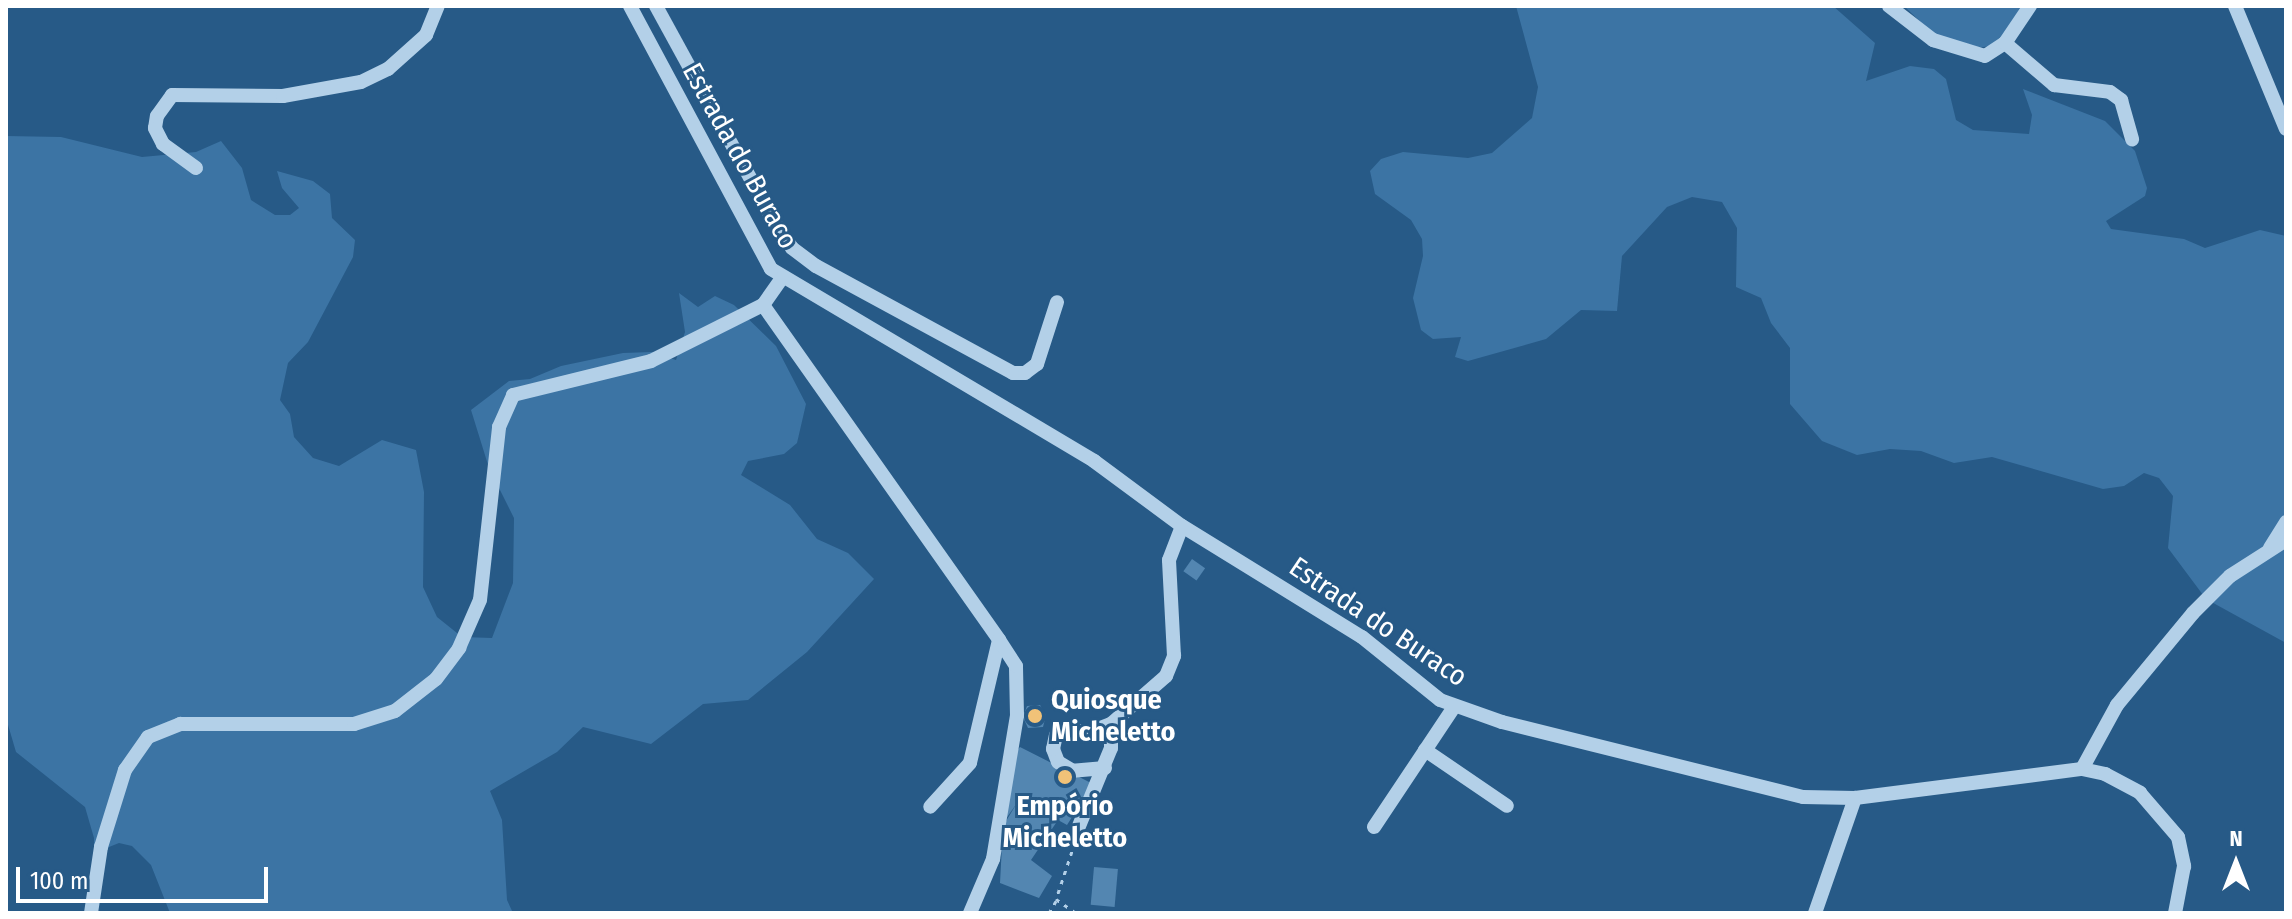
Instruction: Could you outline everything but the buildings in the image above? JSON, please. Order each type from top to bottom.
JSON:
[{"type":"street","points":[[196,168],[158,135],[157,116],[172,95],[283,96],[361,82],[388,69],[426,35],[438,6]]},
{"type":"street","name":"Estrada do Buraco","points":[[630,6],[753,243],[782,278],[1022,416],[1182,526],[1362,637],[1454,707],[1775,794],[1855,798],[2082,769],[2120,779],[2140,793],[2178,837],[2184,866],[2175,913]]},
{"type":"street","points":[[656,6],[792,248],[827,272],[1013,373],[1025,373],[1037,364],[1057,302]]},
{"type":"street","points":[[1889,6],[1933,40],[1967,53],[1985,56],[2005,43],[2030,6]]},
{"type":"street","points":[[2235,6],[2286,129]]},
{"type":"street","points":[[2005,43],[2054,85],[2110,92],[2121,100],[2132,139]]},
{"type":"street","points":[[715,170],[739,156]]},
{"type":"street","points":[[91,913],[101,847],[121,783],[131,756],[148,737],[180,724],[354,724],[395,711],[436,679],[459,648],[480,600],[499,427],[513,395],[651,361],[763,305],[782,278]]},
{"type":"street","points":[[763,305],[1016,666],[1017,715],[993,859],[970,913]]},
{"type":"street","points":[[2269,549],[2286,522]]},
{"type":"street","points":[[1105,768],[1073,771],[1058,762],[1053,749],[1056,735],[1066,728],[1087,733],[1111,724],[1166,676],[1174,656],[1169,560],[1182,526]]},
{"type":"street","points":[[2082,769],[2117,705],[2193,613],[2230,576],[2286,540]]},
{"type":"street","points":[[930,807],[970,763],[999,640]]},
{"type":"street","points":[[1374,827],[1454,707]]},
{"type":"street","points":[[1079,826],[1105,768],[1111,724]]},
{"type":"street","points":[[1425,750],[1507,806]]},
{"type":"street","points":[[1815,913],[1855,798]]},
{"type":"path","points":[[1049,913],[1057,899],[1079,826]]},
{"type":"path","points":[[1057,899],[1076,913]]},
{"type":"shaded area","points":[[1516,6],[1833,6],[1875,43],[1866,81],[1910,66],[1934,69],[1946,79],[1956,120],[1973,130],[2029,134],[2032,115],[2023,89],[2105,121],[2135,151],[2147,188],[2145,196],[2106,221],[2111,229],[2184,239],[2205,248],[2260,230],[2286,236],[2286,643],[2206,599],[2168,548],[2173,496],[2159,478],[2144,473],[2124,486],[2103,489],[1992,457],[1954,463],[1921,451],[1890,449],[1857,455],[1822,441],[1790,404],[1790,348],[1771,323],[1761,298],[1736,287],[1737,228],[1722,202],[1692,197],[1667,207],[1622,256],[1617,311],[1581,310],[1546,339],[1468,361],[1455,357],[1461,337],[1433,339],[1421,330],[1413,298],[1423,256],[1422,239],[1411,220],[1375,194],[1370,171],[1381,159],[1403,152],[1468,158],[1492,153],[1532,118],[1538,87]]},
{"type":"shaded area","points":[[1904,6],[2026,6],[2008,34],[1990,46],[1971,49],[1931,32]]},
{"type":"shaded area","points":[[6,136],[61,137],[142,157],[196,152],[221,141],[242,168],[251,200],[275,215],[290,215],[299,208],[282,188],[277,171],[313,181],[330,194],[332,218],[355,240],[353,257],[308,342],[288,363],[280,400],[290,414],[294,437],[313,458],[339,466],[382,440],[416,450],[424,492],[423,587],[437,617],[462,637],[492,638],[513,583],[514,518],[489,468],[471,410],[509,381],[530,379],[561,366],[623,353],[652,352],[676,360],[685,332],[679,293],[698,307],[715,296],[734,305],[776,346],[806,404],[797,443],[784,454],[748,461],[741,475],[790,505],[817,539],[848,553],[874,579],[807,652],[748,700],[703,704],[651,744],[583,727],[557,752],[490,791],[502,820],[507,900],[513,913],[170,913],[151,865],[132,846],[119,843],[109,847],[94,872],[94,838],[85,807],[16,752],[6,718]]},
{"type":"place","name":"Quiosque Micheletto","points":[[1035,716]]},
{"type":"place","name":"Empório Micheletto","points":[[1065,777]]}]
